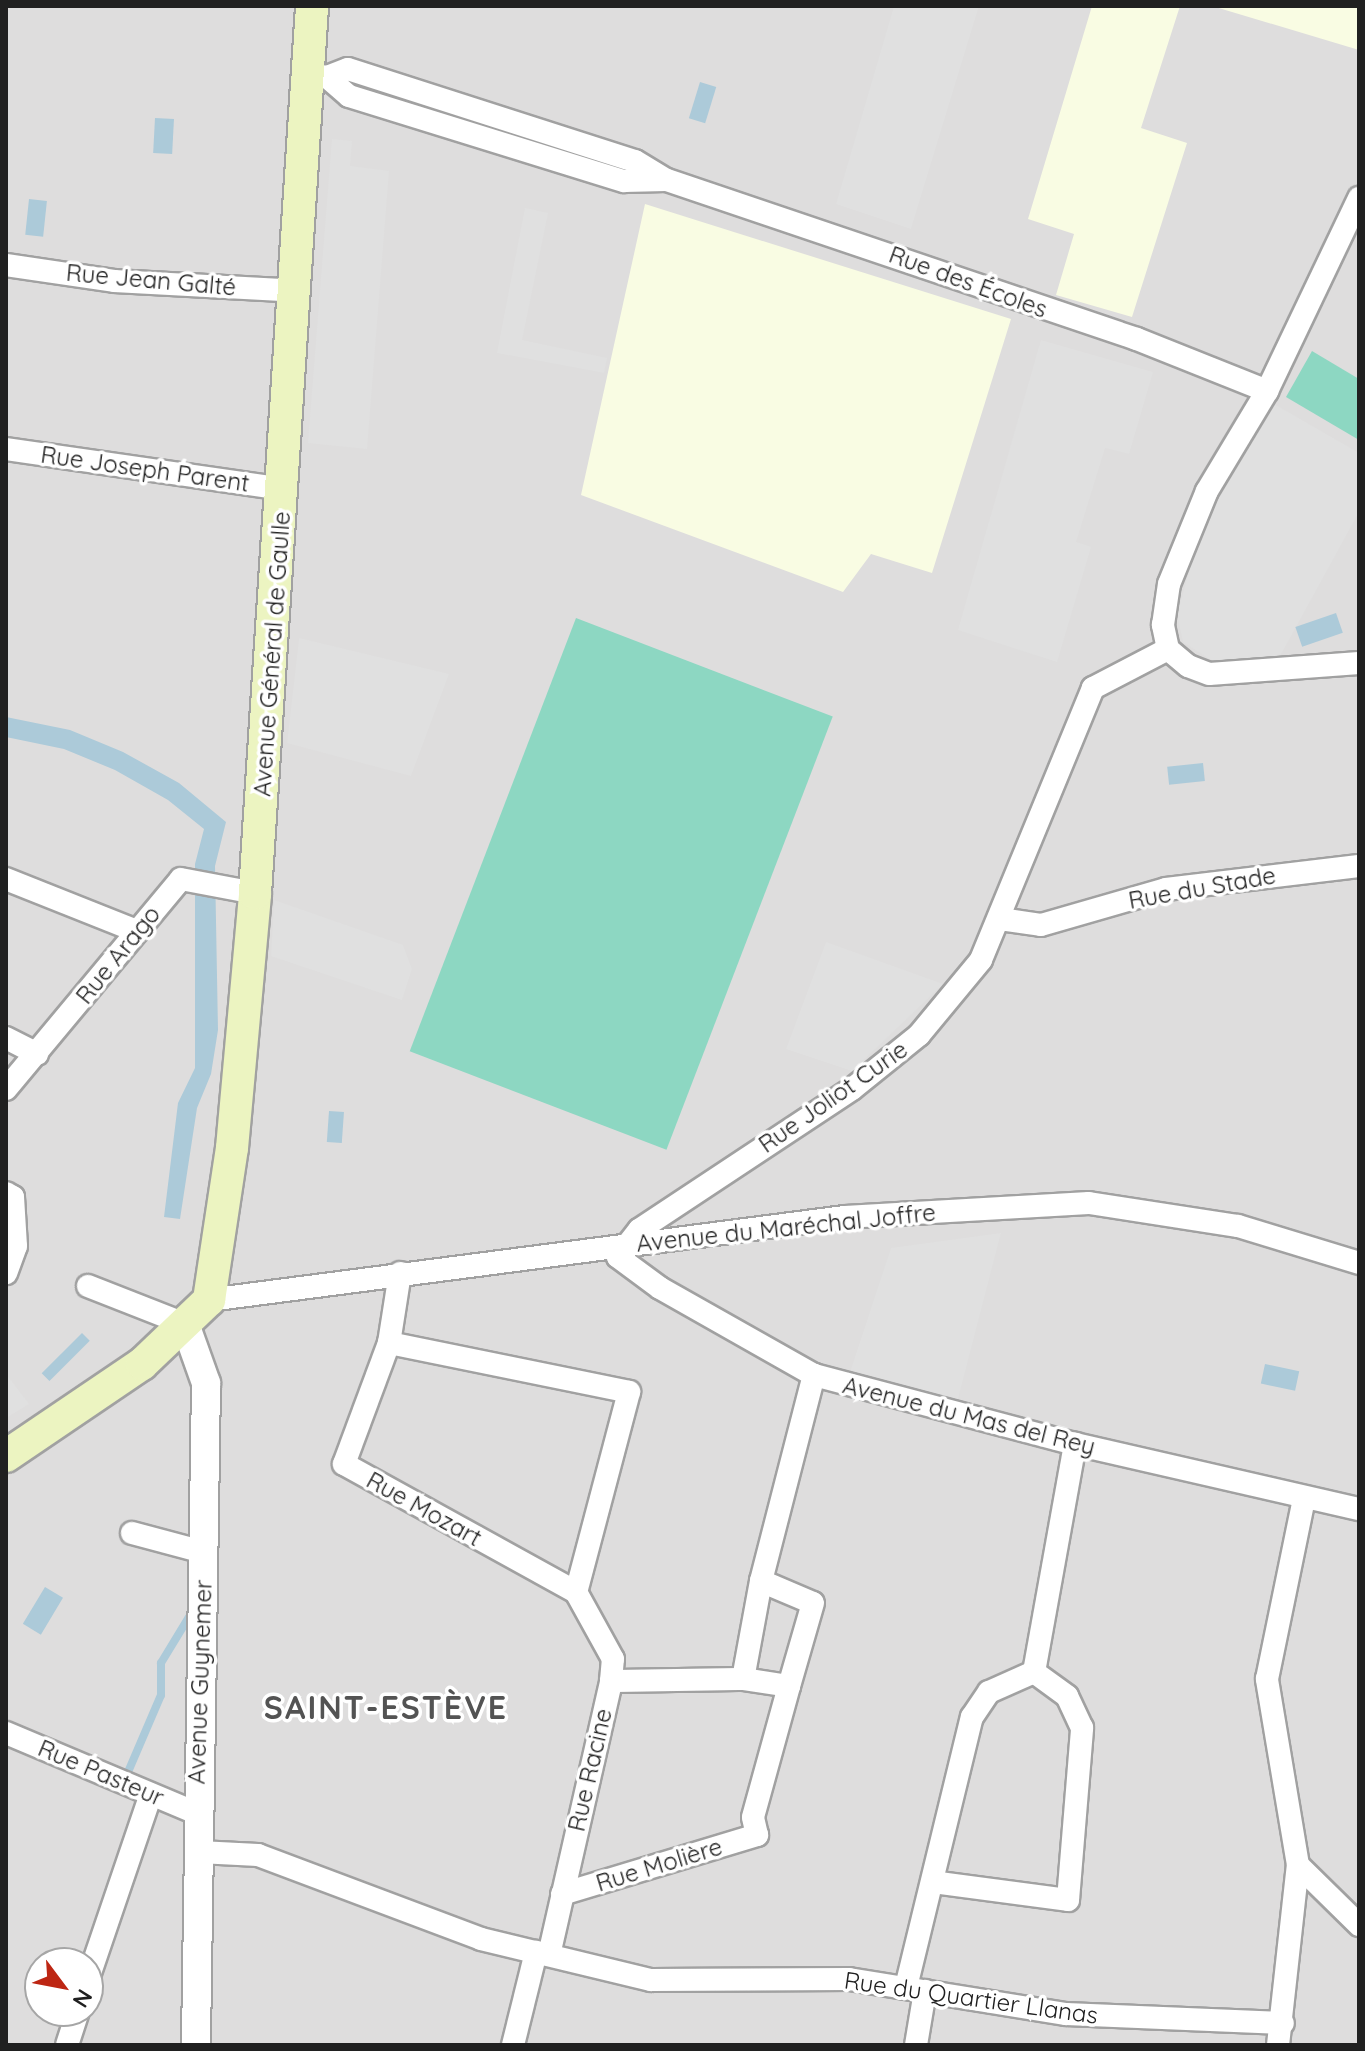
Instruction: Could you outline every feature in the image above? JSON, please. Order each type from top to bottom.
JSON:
[{"type":"main road","name":"Avenue Général de Gaulle","points":[[209,1300],[232,1148],[255,893],[296,291],[318,76],[312,6]]},
{"type":"main road","points":[[6,1456],[69,1418],[142,1364],[209,1300]]},
{"type":"street","name":"Rue des Écoles","points":[[318,76],[348,69],[635,161],[667,180],[1137,339],[1267,391]]},
{"type":"street","points":[[1359,198],[1267,391],[1207,491],[1169,584],[1163,625],[1168,649],[1188,666],[1209,674],[1359,663]]},
{"type":"street","name":"Rue Jean Galté","points":[[6,265],[114,281],[296,291]]},
{"type":"street","name":"Rue Joseph Parent","points":[[6,449],[283,489]]},
{"type":"street","name":"Rue Joliot Curie","points":[[623,1246],[693,1191],[852,1089],[919,1035],[981,960],[1093,688],[1168,649]]},
{"type":"street","name":"Rue du Stade","points":[[1000,919],[1041,925],[1166,889],[1359,866]]},
{"type":"street","points":[[6,879],[137,931]]},
{"type":"street","name":"Rue Arago","points":[[6,1089],[181,879],[255,893]]},
{"type":"street","points":[[6,1038],[37,1054]]},
{"type":"street","points":[[6,1193],[13,1197],[16,1246],[6,1273]]},
{"type":"street","name":"Avenue du Maréchal Joffre","points":[[209,1300],[845,1217],[1089,1203],[1238,1226],[1359,1263]]},
{"type":"street","name":"Avenue du Mas del Rey","points":[[623,1246],[618,1257],[660,1288],[814,1375],[1075,1444],[1359,1509]]},
{"type":"street","points":[[400,1273],[389,1343],[629,1392],[576,1592]]},
{"type":"street","points":[[88,1286],[185,1324]]},
{"type":"street","name":"Avenue Guynemer","points":[[185,1324],[206,1383],[196,1813],[199,1852],[196,2045]]},
{"type":"street","name":"Rue Mozart","points":[[389,1343],[344,1464],[576,1592]]},
{"type":"street","points":[[743,1679],[761,1581],[814,1375]]},
{"type":"street","points":[[1034,1672],[1075,1444]]},
{"type":"street","points":[[1280,2034],[1298,1865],[1267,1679],[1304,1498]]},
{"type":"street","points":[[132,1533],[203,1552]]},
{"type":"street","points":[[611,1681],[743,1679],[789,1686],[813,1603],[761,1581]]},
{"type":"street","name":"Rue Racine","points":[[513,2045],[562,1894],[611,1681],[613,1659],[576,1592]]},
{"type":"street","points":[[916,2045],[916,1989],[933,1882],[972,1717],[989,1692],[1034,1672]]},
{"type":"street","points":[[933,1882],[1068,1900],[1082,1728],[1067,1696],[1034,1672]]},
{"type":"street","name":"Rue Molière","points":[[562,1894],[757,1835],[753,1817],[789,1686]]},
{"type":"street","name":"Rue Pasteur","points":[[6,1733],[196,1813]]},
{"type":"street","points":[[99,1947],[151,1794]]},
{"type":"street","name":"Rue du Quartier Llanas","points":[[199,1852],[258,1855],[481,1939],[651,1980],[849,1979],[1066,2014],[1280,2034]]},
{"type":"street","points":[[1298,1865],[1359,1925]]},
{"type":"shaded area","points":[[6,6],[1359,6],[1359,2045],[6,2045]]},
{"type":"shaded area","points":[[894,6],[979,6],[911,229],[836,204]]},
{"type":"shaded area","points":[[1092,6],[1180,6],[1141,128],[1187,143],[1132,317],[1056,295],[1074,234],[1028,219]]},
{"type":"shaded area","points":[[1212,6],[1359,6],[1359,50]]},
{"type":"shaded area","points":[[332,139],[352,141],[350,166],[389,171],[367,449],[308,443]]},
{"type":"shaded area","points":[[645,204],[1011,319],[932,573],[871,554],[843,592],[581,495]]},
{"type":"shaded area","points":[[525,208],[548,213],[522,340],[607,358],[604,373],[497,353]]},
{"type":"shaded area","points":[[1041,340],[1153,372],[1129,454],[1105,448],[1076,542],[1091,547],[1057,662],[958,630]]},
{"type":"shaded area","points":[[1274,404],[1359,453],[1359,512],[1279,658],[1216,663],[1183,642],[1177,615],[1200,530]]},
{"type":"shaded area","points":[[299,638],[449,674],[411,776],[287,743]]},
{"type":"shaded area","points":[[274,900],[403,945],[412,969],[402,1000],[271,956]]},
{"type":"shaded area","points":[[826,942],[943,984],[852,1071],[786,1049]]},
{"type":"shaded area","points":[[1001,1233],[957,1403],[850,1372],[891,1248]]},
{"type":"shaded area","points":[[6,1374],[29,1404],[6,1418]]},
{"type":"green space","points":[[1312,351],[1359,379],[1359,440],[1286,397]]},
{"type":"green space","points":[[576,618],[833,717],[666,1150],[410,1051]]},
{"type":"water","points":[[700,82],[716,87],[705,123],[689,118]]},
{"type":"water","points":[[155,118],[174,119],[172,154],[153,153]]},
{"type":"water","points":[[29,199],[47,201],[43,237],[25,235]]},
{"type":"water","points":[[1336,613],[1343,633],[1302,647],[1295,627]]},
{"type":"water","points":[[6,717],[70,730],[123,752],[179,783],[226,822],[215,866],[218,1030],[211,1074],[197,1108],[180,1219],[164,1217],[178,1103],[195,1068],[195,864],[204,829],[168,800],[115,770],[64,749],[6,737]]},
{"type":"water","points":[[1203,763],[1205,781],[1169,785],[1167,767]]},
{"type":"water","points":[[329,1111],[344,1112],[342,1143],[327,1142]]},
{"type":"water","points":[[82,1333],[90,1341],[49,1381],[42,1373]]},
{"type":"water","points":[[1265,1364],[1299,1371],[1295,1391],[1261,1384]]},
{"type":"water","points":[[45,1587],[63,1598],[41,1635],[23,1624]]},
{"type":"waterway","points":[[125,1779],[161,1695],[161,1663],[189,1617]]},
{"type":"district","name":"SAINT-ESTÈVE","points":[[386,1707]]}]
